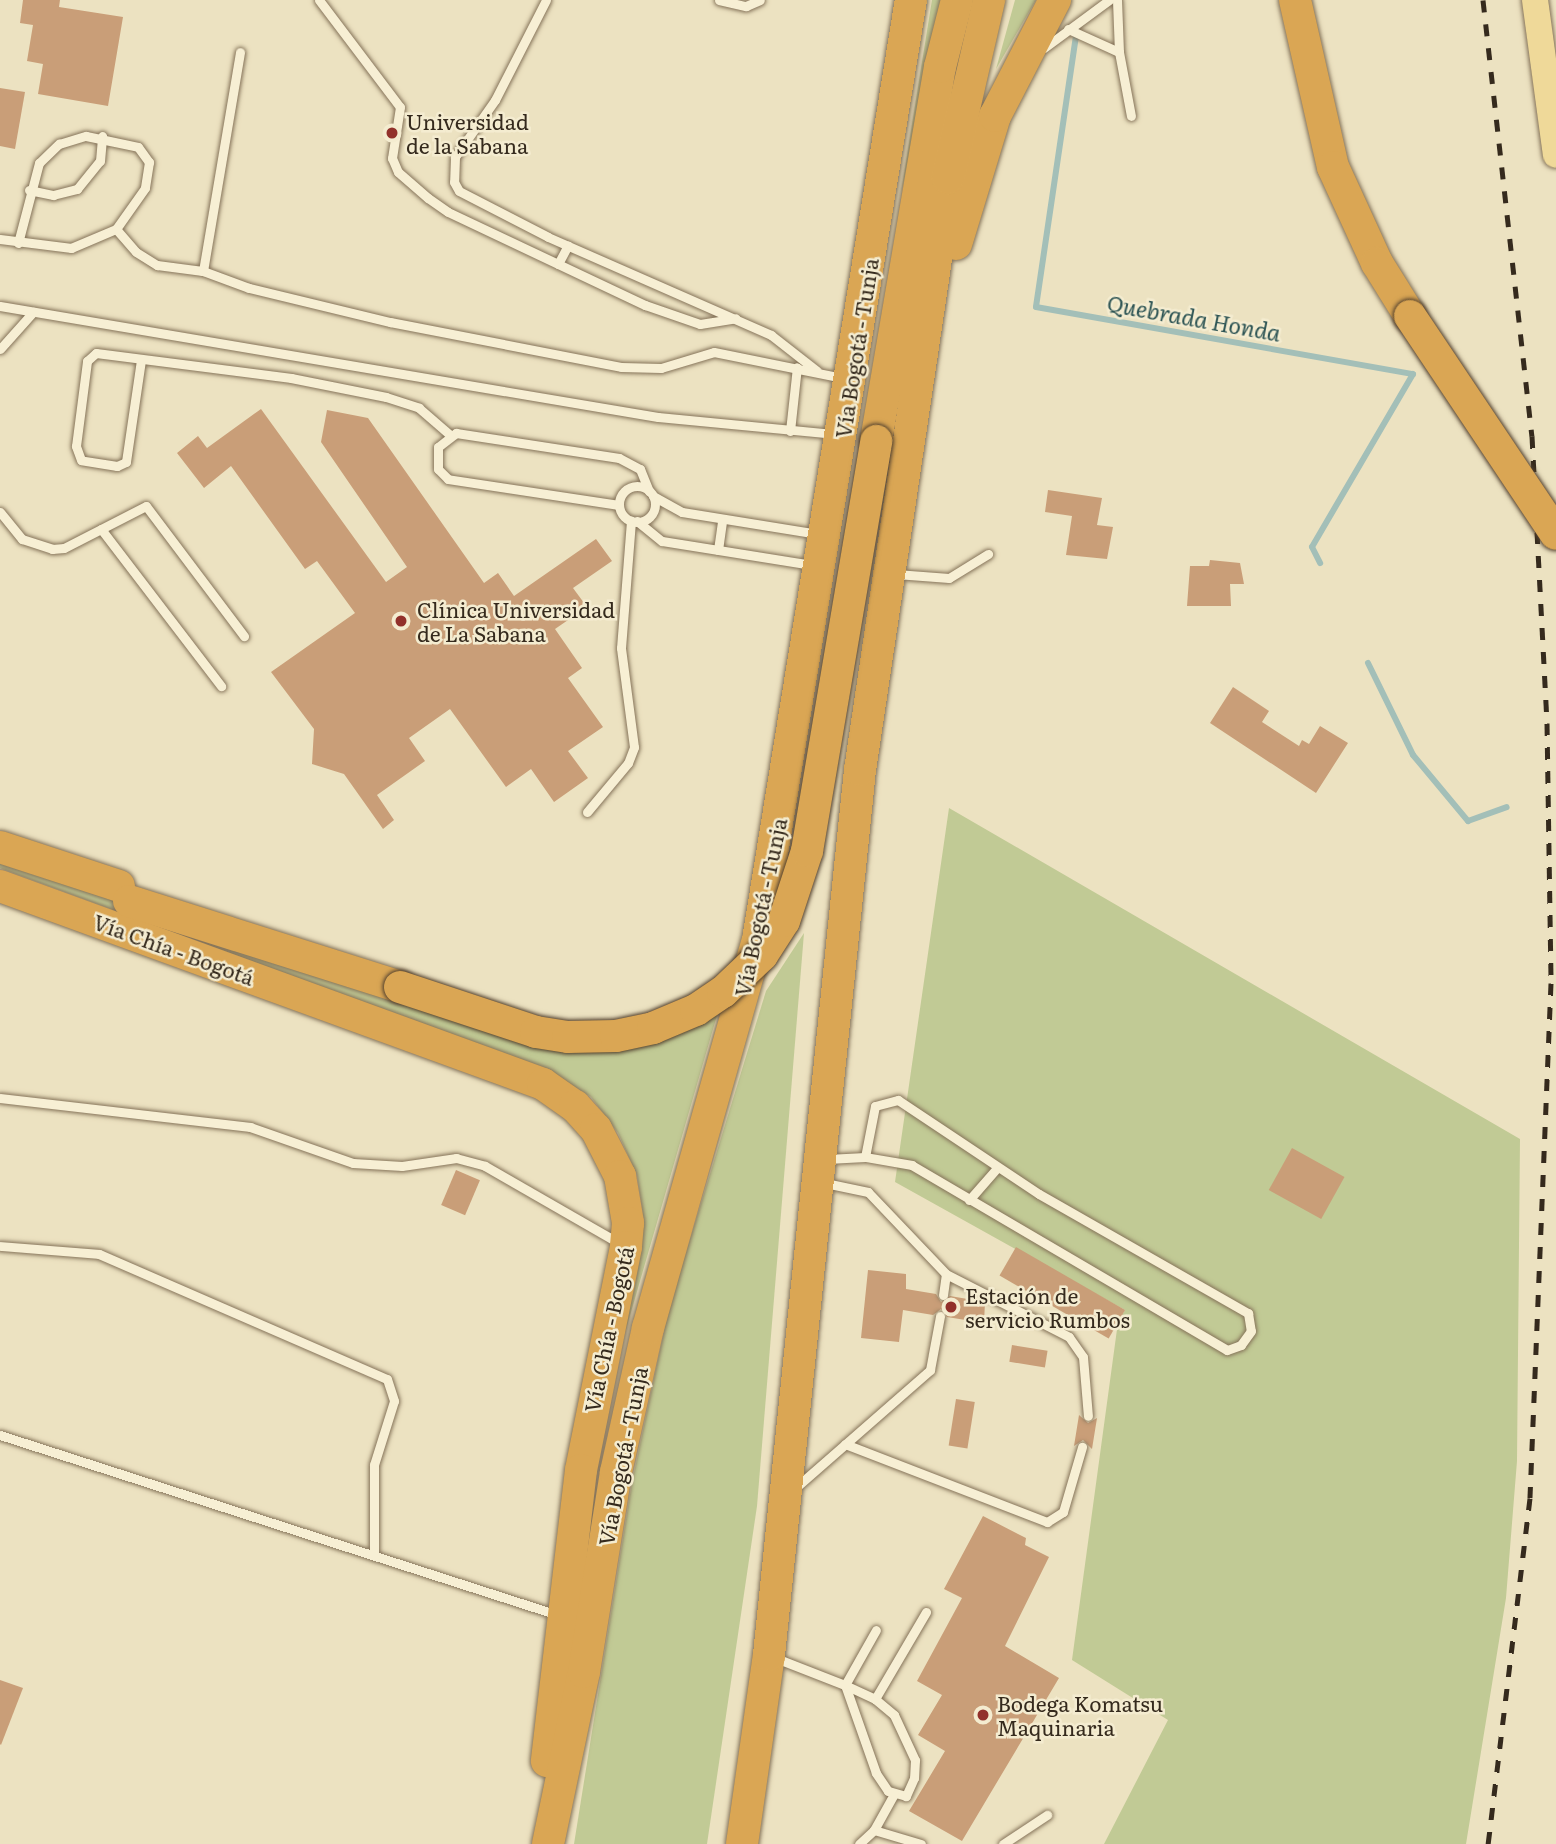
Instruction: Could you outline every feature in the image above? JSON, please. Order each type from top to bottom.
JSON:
[{"type":"highway","name":"Vía Bogotá - Tunja","points":[[548,1844],[645,1341],[758,940],[822,567],[911,0]]},
{"type":"highway","points":[[0,857],[536,1032],[568,1037],[616,1036],[653,1028],[696,1010],[723,992],[762,955],[784,921],[807,851],[940,67],[957,0]]},
{"type":"highway","points":[[742,1844],[768,1655],[850,850],[948,178],[989,0]]},
{"type":"highway","points":[[919,383],[982,151],[1018,69],[1055,0]]},
{"type":"highway","points":[[1295,0],[1333,167],[1377,263],[1556,534]]},
{"type":"highway","points":[[0,847],[123,897]]},
{"type":"highway","name":"Vía Chía - Bogotá","points":[[0,886],[543,1084],[575,1106],[611,1153],[625,1199],[626,1247],[591,1409],[563,1616],[539,1844]]},
{"type":"main road","points":[[1535,0],[1556,155]]},
{"type":"lane","points":[[319,0],[400,107],[392,148],[398,172],[448,212],[645,304],[701,324],[736,318]]},
{"type":"lane","points":[[546,0],[495,100],[454,157],[454,183],[466,199],[780,340],[818,372]]},
{"type":"lane","points":[[719,0],[746,6],[760,0]]},
{"type":"lane","points":[[1018,69],[1110,0]]},
{"type":"lane","points":[[1117,0],[1119,52],[1132,116]]},
{"type":"lane","points":[[1068,29],[1119,52]]},
{"type":"lane","points":[[203,271],[240,52]]},
{"type":"lane","points":[[29,190],[53,195],[77,189],[100,161],[102,136]]},
{"type":"lane","points":[[0,239],[19,243],[71,248],[116,229],[145,188],[149,162],[138,146],[102,136],[59,144],[39,163],[29,190],[19,243]]},
{"type":"lane","points":[[116,229],[146,260],[203,271],[249,288],[390,322],[621,367],[661,368],[714,352],[851,380]]},
{"type":"lane","points":[[558,264],[568,245]]},
{"type":"lane","points":[[0,306],[658,417],[842,435]]},
{"type":"lane","points":[[0,349],[33,312]]},
{"type":"lane","points":[[141,360],[126,462],[117,466],[81,460],[76,446],[88,357],[96,354],[291,378],[386,397],[419,408],[450,434],[627,460],[640,469],[651,494],[650,516],[634,521]]},
{"type":"lane","points":[[790,431],[797,367]]},
{"type":"lane","points":[[450,434],[438,447],[436,461],[448,479],[619,505],[634,521],[663,541],[822,567]]},
{"type":"lane","points":[[619,505],[629,488],[651,494],[673,510],[722,521],[826,535]]},
{"type":"lane","points":[[0,512],[22,539],[40,548],[64,548],[101,528],[148,508],[244,636]]},
{"type":"lane","points":[[587,812],[628,763],[634,747],[621,648],[634,521]]},
{"type":"lane","points":[[718,550],[722,521]]},
{"type":"lane","points":[[101,528],[221,686]]},
{"type":"lane","points":[[890,573],[949,578],[988,554]]},
{"type":"lane","points":[[0,1098],[250,1127],[353,1163],[402,1166],[456,1158],[485,1166],[626,1247]]},
{"type":"lane","points":[[817,1170],[865,1157],[912,1165],[1227,1350],[1238,1348],[1247,1338],[1252,1325],[1248,1313],[997,1168],[898,1100],[874,1106],[865,1157]]},
{"type":"lane","points":[[968,1200],[997,1168]]},
{"type":"lane","points":[[817,1170],[867,1192],[946,1274],[1075,1342],[1085,1366],[1088,1416]]},
{"type":"lane","points":[[0,1246],[99,1254],[387,1378],[394,1401],[374,1465],[374,1554]]},
{"type":"lane","points":[[943,1295],[946,1274]]},
{"type":"lane","points":[[785,1497],[930,1370],[940,1316]]},
{"type":"lane","points":[[0,1434],[563,1616]]},
{"type":"lane","points":[[845,1444],[1047,1522],[1062,1512],[1082,1447]]},
{"type":"lane","points":[[875,1699],[926,1612]]},
{"type":"lane","points":[[768,1655],[845,1685],[875,1699],[901,1726],[915,1760],[910,1790],[905,1796],[894,1794],[869,1760],[845,1685],[876,1630]]},
{"type":"lane","points":[[859,1844],[874,1830],[894,1794]]},
{"type":"lane","points":[[1003,1844],[1047,1815]]},
{"type":"lane","points":[[874,1830],[921,1844]]},
{"type":"green space","points":[[932,0],[946,0],[901,193]]},
{"type":"green space","points":[[1015,0],[1036,0],[996,69]]},
{"type":"green space","points":[[949,808],[1520,1139],[1517,1461],[1506,1598],[1466,1844],[1104,1844],[1168,1720],[1072,1660],[1118,1322],[1125,1310],[895,1182]]},
{"type":"green space","points":[[0,861],[532,1039],[718,1012],[620,1350],[644,1221],[637,1175],[618,1133],[591,1097],[551,1072],[0,868]]},
{"type":"green space","points":[[804,933],[757,1506],[707,1844],[574,1844],[632,1482],[669,1308],[766,991]]},
{"type":"building","points":[[23,0],[60,0],[59,7],[123,17],[108,106],[38,94],[43,64],[27,61],[33,25],[20,23]]},
{"type":"building","points":[[0,88],[25,92],[15,149],[0,146]]},
{"type":"building","points":[[261,409],[386,582],[407,567],[321,442],[327,410],[368,418],[484,583],[498,573],[514,596],[596,539],[612,561],[573,588],[587,607],[555,629],[582,668],[568,678],[603,727],[568,751],[588,778],[554,802],[531,769],[506,787],[450,709],[409,738],[425,761],[377,795],[394,820],[383,829],[344,774],[312,764],[314,729],[271,672],[355,613],[317,561],[305,569],[231,466],[204,488],[177,453],[198,436],[207,448]]},
{"type":"building","points":[[1048,490],[1102,498],[1097,525],[1113,527],[1107,559],[1066,555],[1072,516],[1045,512]]},
{"type":"building","points":[[1210,560],[1240,563],[1244,584],[1230,584],[1231,606],[1187,606],[1190,566],[1209,566]]},
{"type":"building","points":[[1233,687],[1269,711],[1262,722],[1299,746],[1302,740],[1309,744],[1320,726],[1348,743],[1316,793],[1210,723]]},
{"type":"building","points":[[1292,1148],[1344,1177],[1321,1219],[1269,1190]]},
{"type":"building","points":[[456,1170],[480,1180],[465,1215],[441,1205]]},
{"type":"building","points":[[1016,1247],[1125,1310],[1109,1339],[1000,1276]]},
{"type":"building","points":[[868,1270],[906,1274],[906,1289],[936,1294],[941,1302],[950,1296],[985,1302],[984,1323],[947,1317],[941,1309],[933,1315],[903,1310],[899,1342],[861,1338]]},
{"type":"building","points":[[1012,1345],[1048,1351],[1045,1367],[1009,1362]]},
{"type":"building","points":[[956,1399],[975,1402],[967,1448],[949,1445]]},
{"type":"building","points":[[1079,1415],[1088,1423],[1097,1418],[1092,1449],[1083,1440],[1074,1446]]},
{"type":"building","name":"Bodega Komatsu Maquinaria","points":[[983,1516],[1026,1538],[1025,1545],[1049,1557],[1005,1646],[1059,1678],[962,1841],[909,1811],[945,1751],[918,1735],[942,1695],[917,1681],[962,1598],[944,1589]]},
{"type":"building","points":[[0,1680],[23,1688],[1,1745],[0,1744]]},
{"type":"waterway","name":"Quebrada Honda","points":[[1077,29],[1036,307],[1413,374],[1312,547],[1320,563]]},
{"type":"waterway","name":"Quebrada Honda","points":[[1368,663],[1413,755],[1468,821],[1507,807]]},
{"type":"railway","points":[[1483,0],[1532,436],[1547,723],[1551,983],[1530,1498],[1488,1844]]},
{"type":"place","name":"Universidad de la Sabana","points":[[392,133]]},
{"type":"place","name":"Clínica Universidad de La Sabana","points":[[401,621]]},
{"type":"place","name":"Estación de servicio Rumbos","points":[[951,1307]]},
{"type":"place","name":"Bodega Komatsu Maquinaria","points":[[983,1715]]}]
